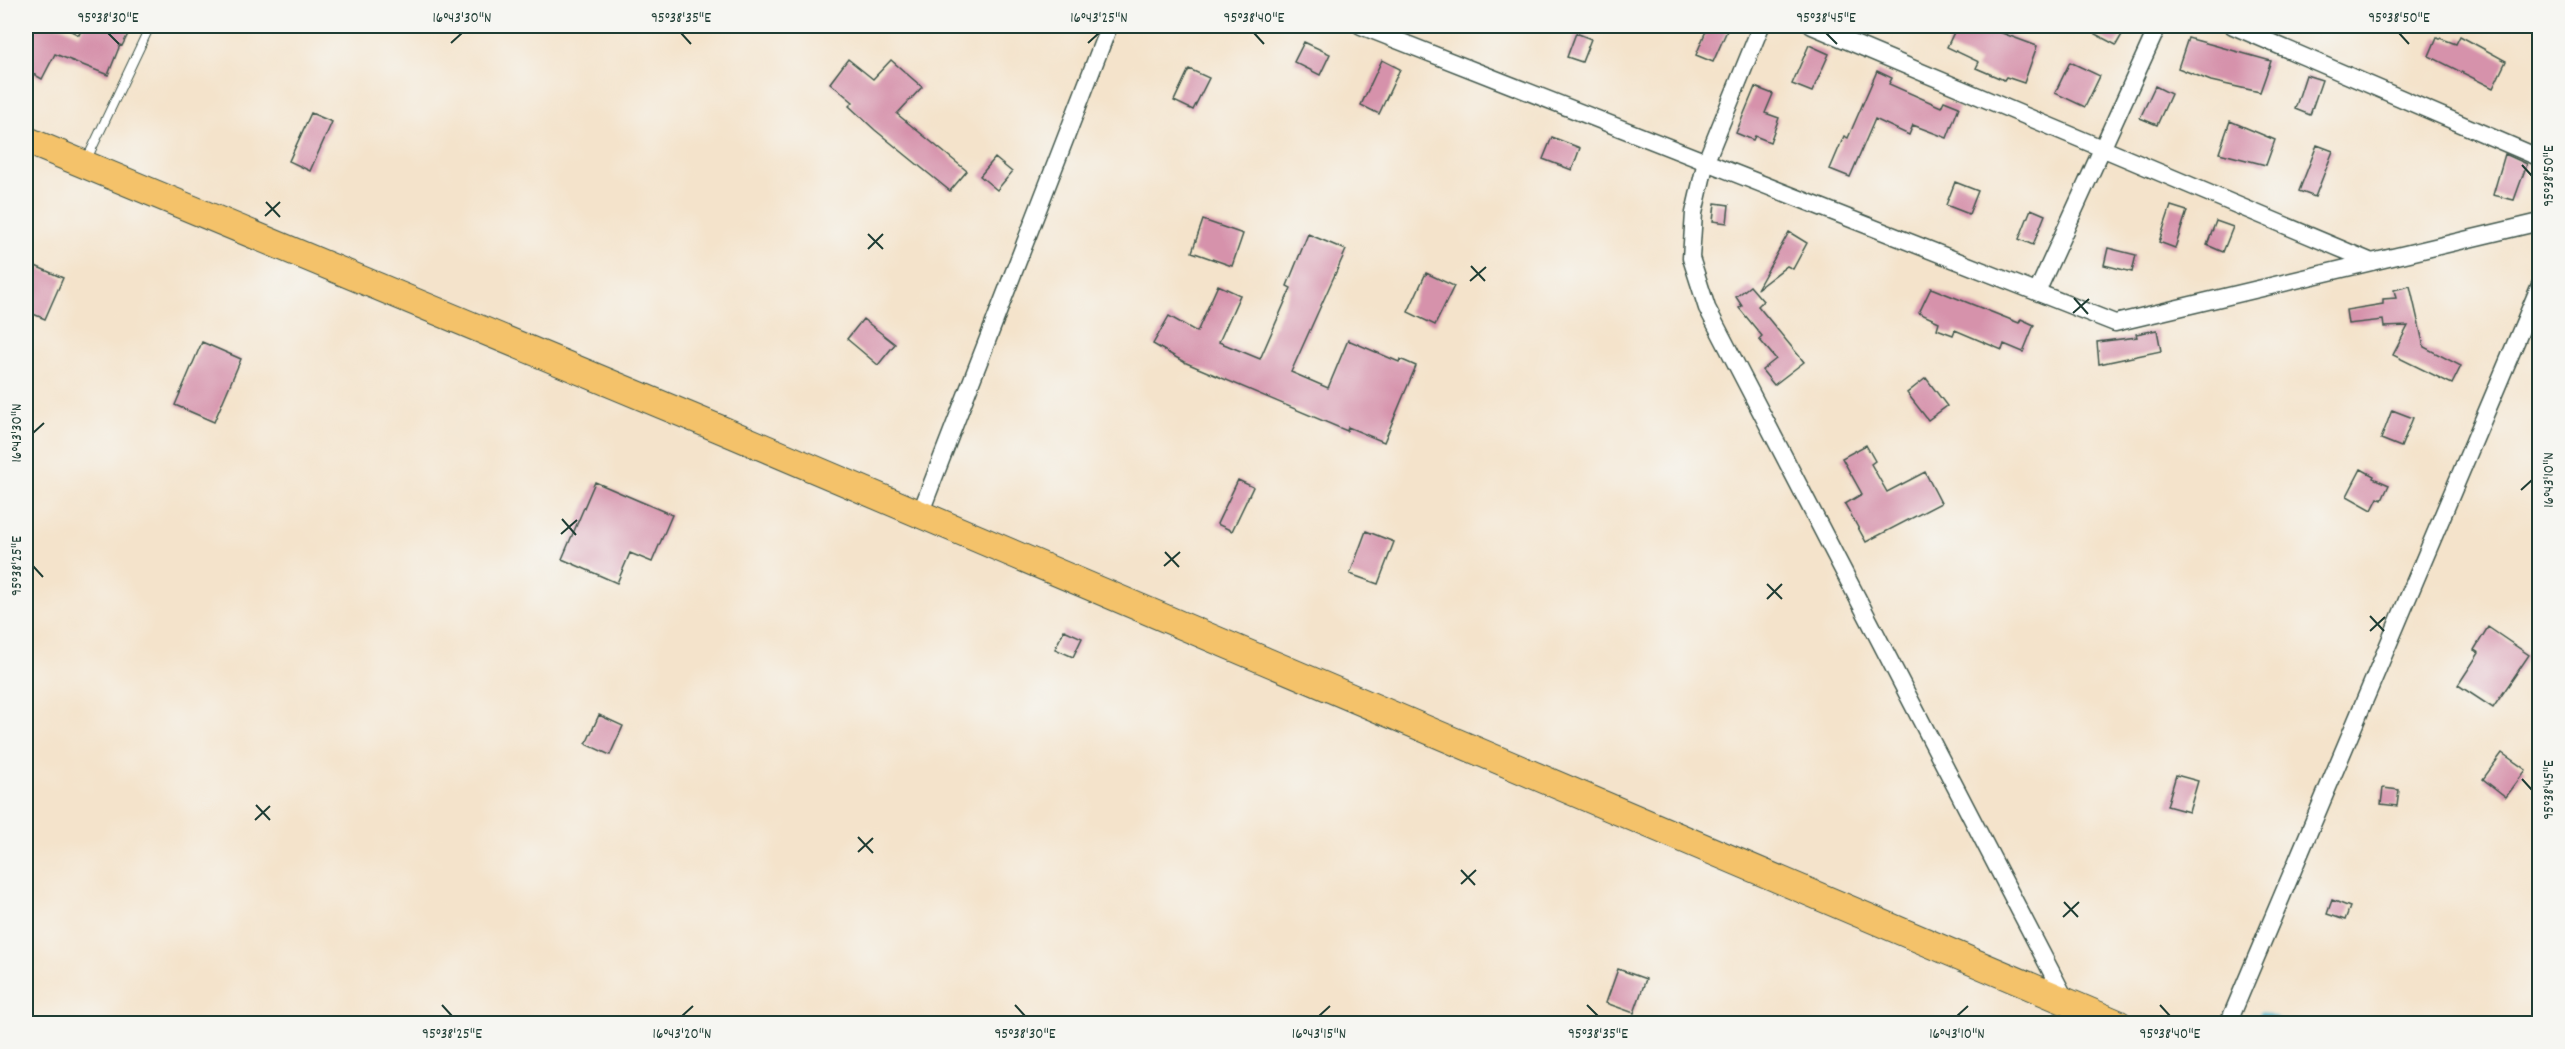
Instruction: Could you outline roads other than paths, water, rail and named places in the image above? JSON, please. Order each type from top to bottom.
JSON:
[{"type":"main road","points":[[26,140],[920,514],[2084,1012],[2119,1023]]},
{"type":"street","points":[[920,514],[1109,26]]},
{"type":"street","points":[[1361,26],[2115,323],[2540,222]]},
{"type":"street","points":[[1761,26],[1706,160],[1694,213],[1691,258],[1707,308],[2084,1012]]},
{"type":"street","points":[[1812,26],[2372,262]]},
{"type":"street","points":[[2037,292],[2158,26]]},
{"type":"street","points":[[2233,26],[2540,158]]},
{"type":"street","points":[[2228,1023],[2535,308],[2540,285]]},
{"type":"lane","points":[[84,164],[150,26]]},
{"type":"waterway","points":[[2262,1014],[2285,1024]]}]
